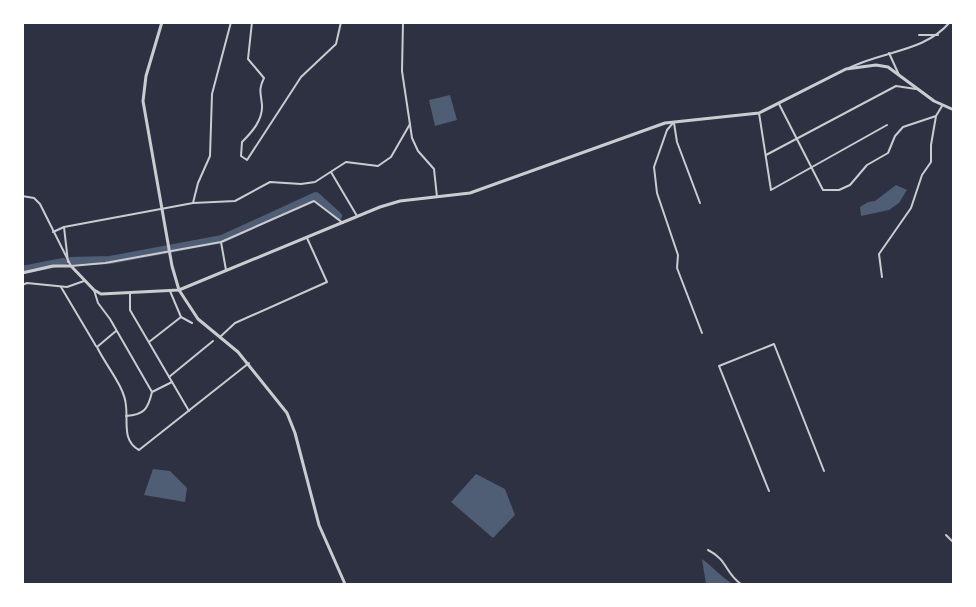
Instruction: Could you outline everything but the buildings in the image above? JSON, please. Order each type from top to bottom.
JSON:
[{"type":"street","points":[[162,22],[146,76],[144,101],[178,290],[198,320],[249,363],[291,423],[320,525],[345,585]]},
{"type":"street","points":[[194,203],[198,183],[210,156],[212,94],[231,22]]},
{"type":"street","points":[[252,22],[248,59],[264,78],[258,89],[262,108],[255,129],[242,142],[241,156],[247,160],[300,77],[336,44],[341,22]]},
{"type":"street","points":[[403,22],[402,71],[410,124],[418,151],[436,173],[437,197]]},
{"type":"street","points":[[22,196],[38,200],[70,265],[94,290],[101,294],[178,290],[390,204],[470,193],[648,128],[674,122],[759,112],[846,69],[925,43],[938,35],[949,23]]},
{"type":"street","points":[[919,35],[938,35]]},
{"type":"street","points":[[889,53],[899,75]]},
{"type":"street","points":[[846,69],[883,65],[942,105],[954,110]]},
{"type":"street","points":[[766,155],[897,86],[917,89]]},
{"type":"street","points":[[779,104],[823,190],[845,188],[856,180],[867,165],[888,153],[895,136],[903,127],[936,116]]},
{"type":"street","points":[[882,278],[879,254],[892,232],[905,220],[922,175],[931,162],[936,116],[942,105]]},
{"type":"street","points":[[759,112],[771,190],[887,125]]},
{"type":"street","points":[[674,122],[677,142],[700,203]]},
{"type":"street","points":[[674,122],[667,130],[654,167],[657,193],[678,255],[677,268],[702,333]]},
{"type":"street","points":[[53,232],[64,227],[162,208],[194,203],[229,203],[270,182],[308,184],[346,162],[370,166],[384,164],[391,157],[410,124]]},
{"type":"street","points":[[331,172],[357,216]]},
{"type":"street","points":[[22,273],[53,266],[105,263],[169,249],[221,242],[314,201],[343,223]]},
{"type":"street","points":[[64,227],[70,265]]},
{"type":"street","points":[[220,337],[235,323],[327,282],[307,238]]},
{"type":"street","points":[[221,242],[226,270]]},
{"type":"street","points":[[22,285],[27,283],[61,287],[85,280]]},
{"type":"street","points":[[61,287],[97,347],[106,368],[122,388],[128,436],[140,450],[249,363]]},
{"type":"street","points":[[94,290],[98,303],[152,392]]},
{"type":"street","points":[[170,291],[181,316],[192,323]]},
{"type":"street","points":[[130,293],[130,310],[189,411]]},
{"type":"street","points":[[149,342],[181,316]]},
{"type":"street","points":[[97,347],[116,332]]},
{"type":"street","points":[[169,377],[213,341]]},
{"type":"street","points":[[769,491],[719,366],[774,344],[824,471]]},
{"type":"street","points":[[126,416],[140,415],[145,411],[152,392],[172,382]]},
{"type":"street","points":[[946,535],[954,543]]},
{"type":"street","points":[[708,550],[721,556],[731,576],[741,585]]},
{"type":"water","points":[[450,95],[457,120],[435,126],[429,100]]},
{"type":"water","points":[[896,185],[907,190],[899,203],[889,210],[861,216],[860,207],[875,201]]},
{"type":"water","points":[[153,469],[170,471],[187,488],[185,502],[144,495]]},
{"type":"water","points":[[476,474],[505,489],[515,515],[493,538],[451,502]]},
{"type":"water","points":[[702,559],[725,578],[733,584],[706,584]]},
{"type":"waterway","points":[[71,261],[110,260],[222,239],[316,196],[338,216]]},
{"type":"waterway","points":[[22,270],[63,262]]}]
